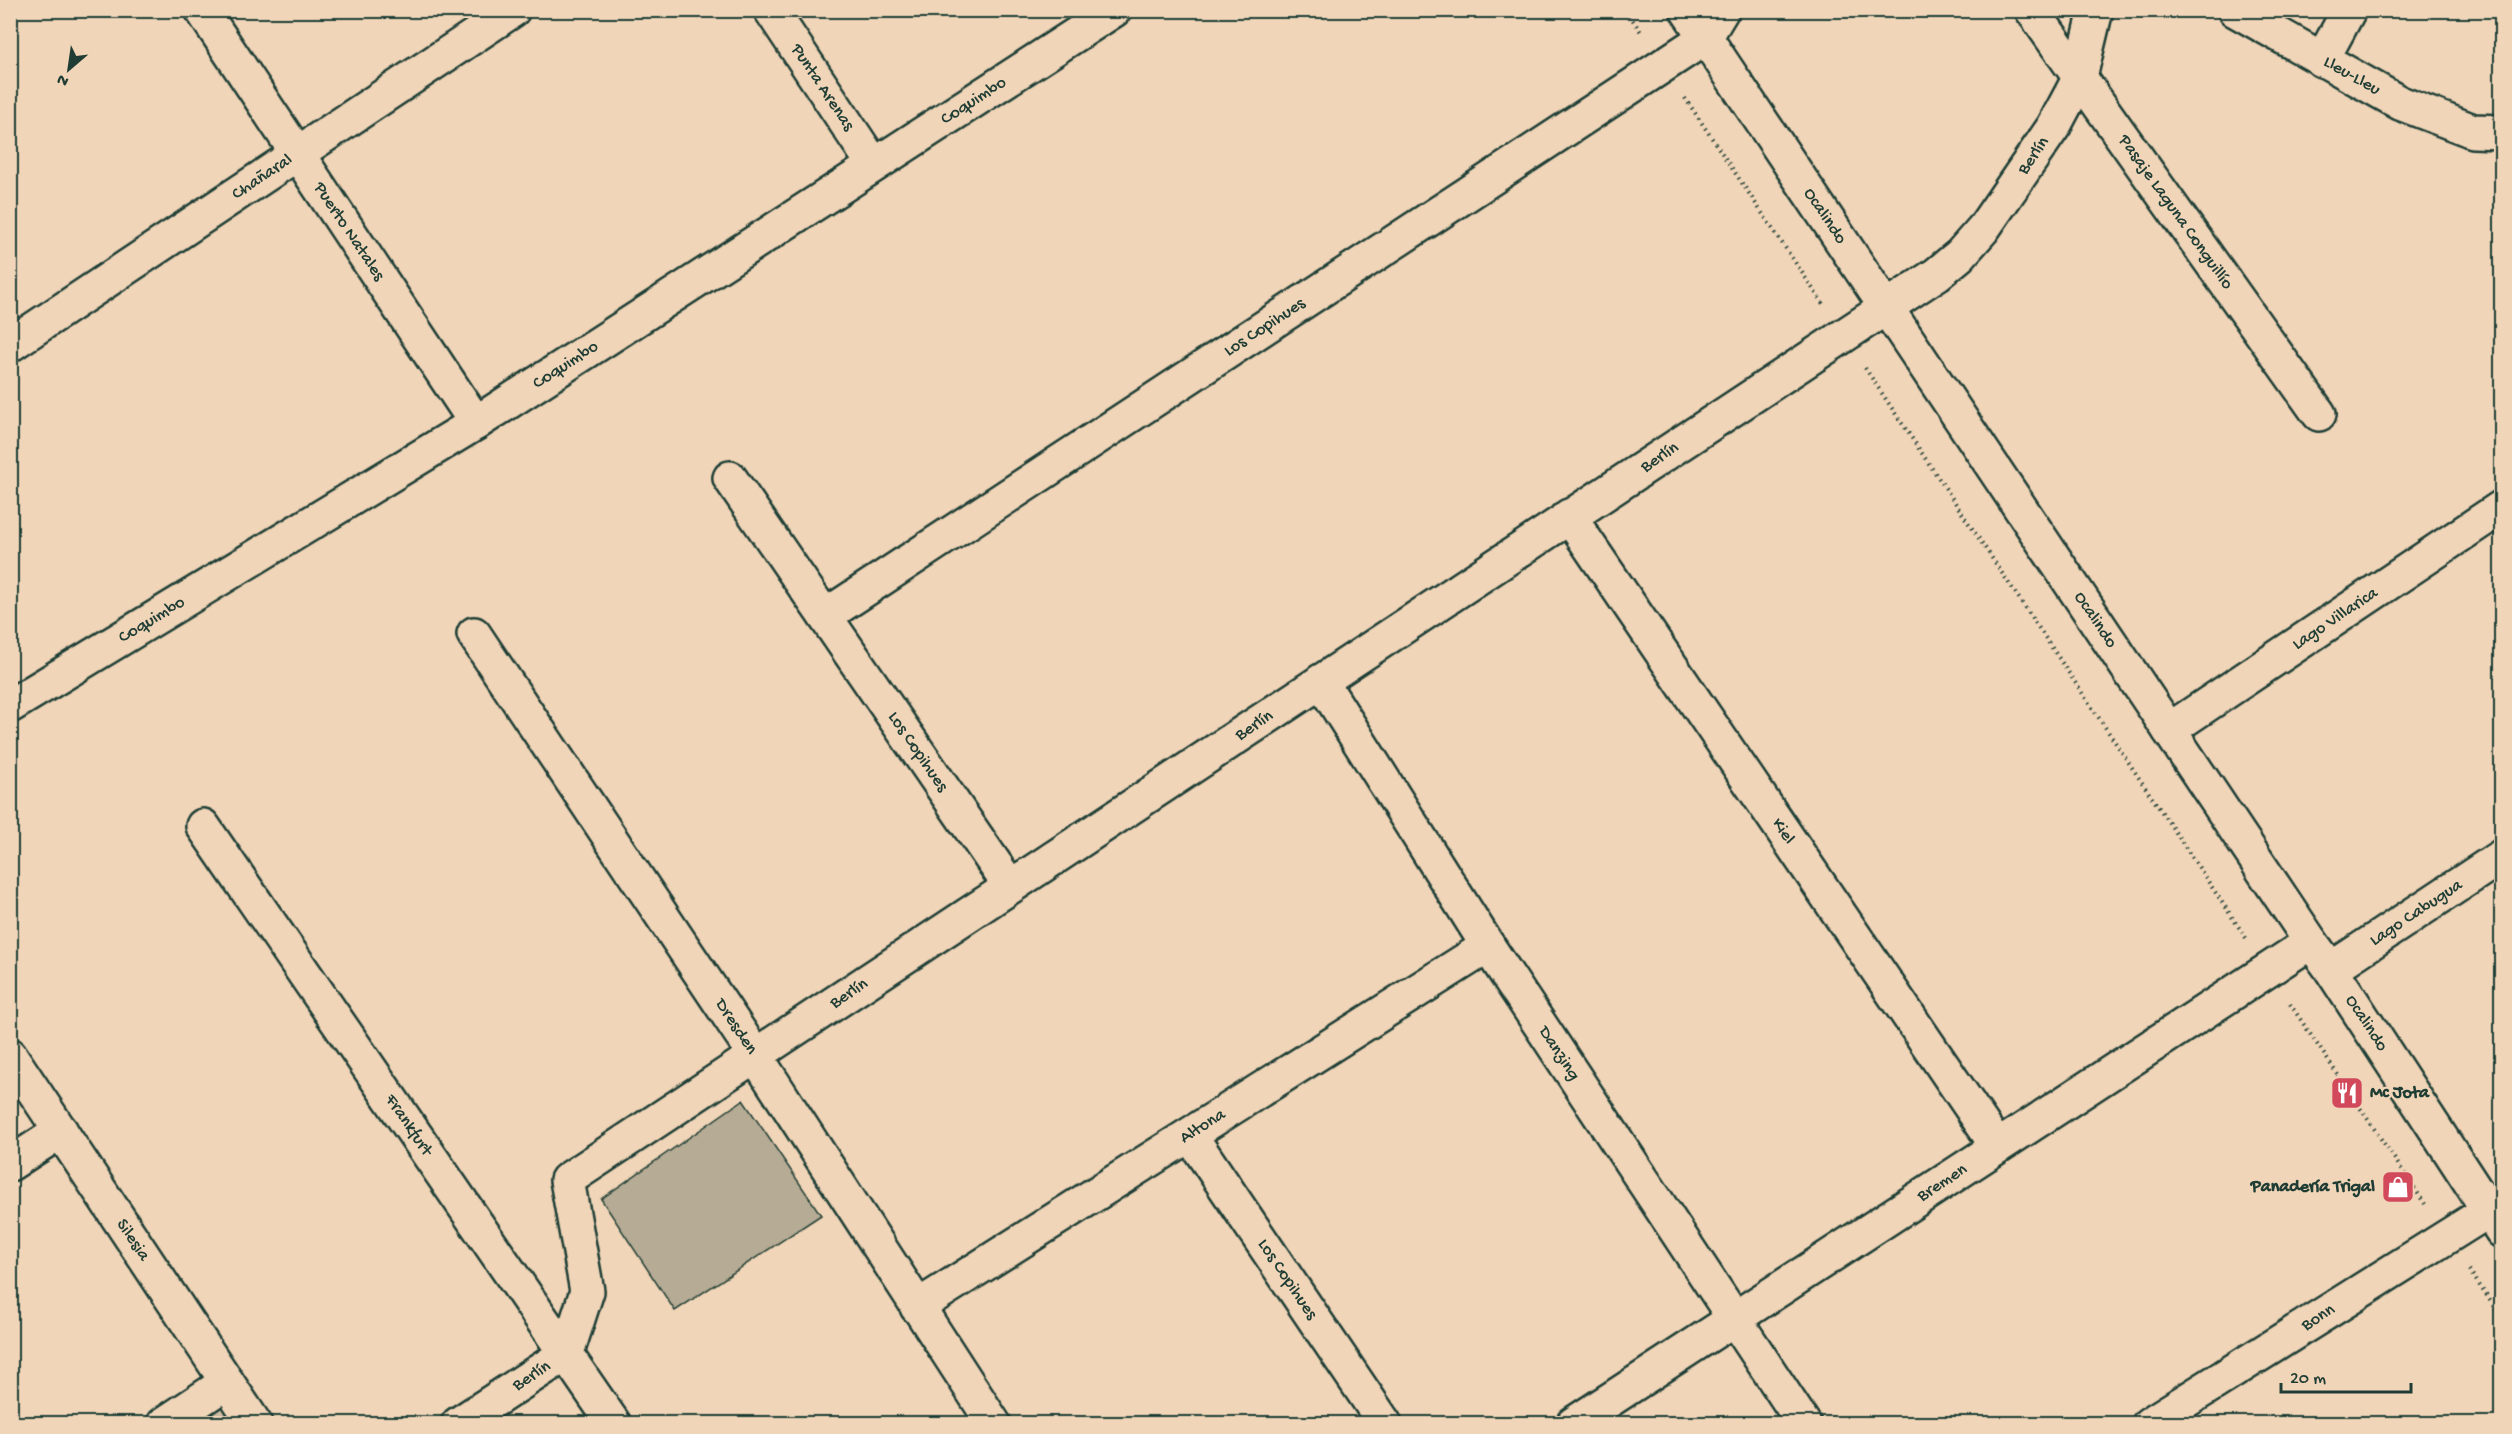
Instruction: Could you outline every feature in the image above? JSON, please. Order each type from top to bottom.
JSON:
[{"type":"street","name":"Puerto Natales","points":[[202,10],[476,423]]},
{"type":"street","name":"Chañaral","points":[[10,345],[513,10]]},
{"type":"street","name":"Punta Arenas","points":[[771,10],[874,165]]},
{"type":"street","name":"Coquimbo","points":[[10,706],[476,423],[1114,10]]},
{"type":"street","name":"Ocalindo","points":[[1687,10],[2331,969],[2495,1221]]},
{"type":"street","points":[[1705,38],[1722,10]]},
{"type":"street","name":"Pasaje Laguna Conguillío","points":[[2032,10],[2319,414]]},
{"type":"street","name":"Berlín","points":[[458,1424],[567,1353],[587,1291],[567,1180],[1937,274],[1960,255],[1983,229],[2054,126],[2080,77],[2096,10]]},
{"type":"street","name":"Lleu-Lleu","points":[[2235,10],[2400,103],[2488,131]]},
{"type":"street","points":[[2322,60],[2349,10]]},
{"type":"street","name":"Los Copihues","points":[[825,616],[1705,38]]},
{"type":"street","name":"Los Copihues","points":[[730,478],[1010,886]]},
{"type":"street","name":"Lago Villarica","points":[[2169,730],[2502,507]]},
{"type":"street","name":"Kiel","points":[[1569,516],[1997,1146]]},
{"type":"street","name":"Dresden","points":[[474,634],[755,1055],[994,1424]]},
{"type":"street","name":"Danzing","points":[[1321,681],[1488,946],[1804,1424]]},
{"type":"street","name":"Frankfurt","points":[[203,826],[614,1424]]},
{"type":"street","name":"Lago Cabugua","points":[[2331,969],[2502,856]]},
{"type":"street","name":"Bremen","points":[[1573,1424],[2311,942]]},
{"type":"street","name":"Altona","points":[[917,1307],[1488,946]]},
{"type":"street","name":"Silesia","points":[[10,1055],[255,1424]]},
{"type":"street","points":[[10,1164],[61,1131]]},
{"type":"street","name":"Los Copihues","points":[[1190,1135],[1385,1424]]},
{"type":"street","name":"Bonn","points":[[2149,1424],[2447,1237],[2495,1221]]},
{"type":"street","points":[[164,1424],[227,1382]]},
{"type":"path","points":[[1626,10],[2502,1318]]},
{"type":"shaded area","points":[[220,1403],[233,1423],[191,1424]]},
{"type":"building","points":[[743,1100],[821,1215],[675,1311],[601,1199]]},
{"type":"place","name":"Mc Jota","points":[[2347,1093]]},
{"type":"place","name":"Panadería Trigal","points":[[2398,1187]]}]
